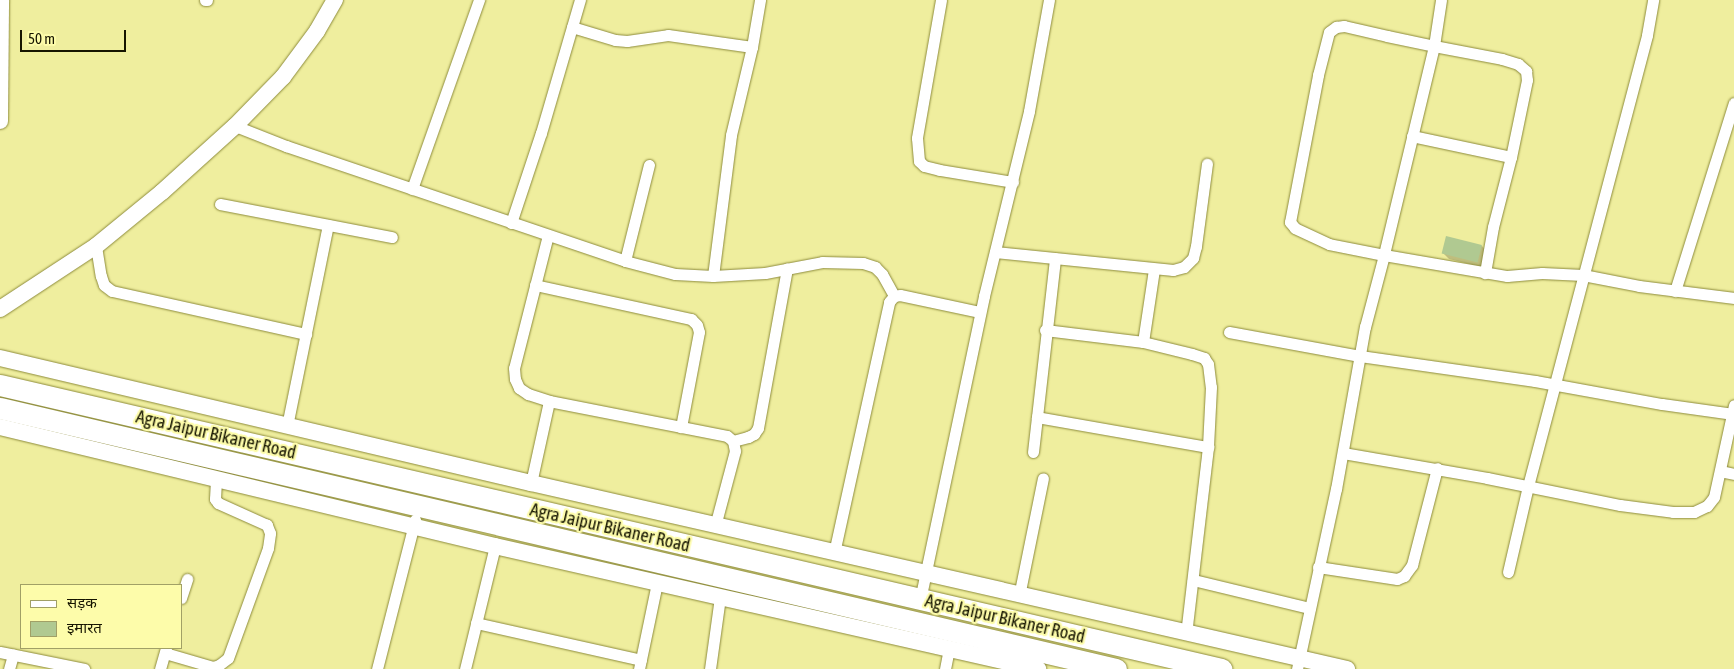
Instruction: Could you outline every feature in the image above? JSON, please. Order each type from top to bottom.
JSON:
[{"type":"highway","name":"Agra Jaipur Bikaner Road","points":[[0,385],[1221,669]]},
{"type":"highway","name":"Agra Jaipur Bikaner Road","points":[[0,408],[416,516],[1116,669]]},
{"type":"street","points":[[0,120],[1,0]]},
{"type":"street","points":[[0,309],[96,246],[162,192],[235,126],[283,77],[317,31],[335,0]]},
{"type":"street","points":[[412,189],[479,0]]},
{"type":"street","points":[[511,223],[546,117],[580,0]]},
{"type":"street","points":[[713,276],[731,135],[752,47],[760,0]]},
{"type":"street","points":[[941,0],[917,138],[919,160],[924,166],[940,170],[1013,182]]},
{"type":"street","points":[[920,600],[980,312],[1029,111],[1049,0]]},
{"type":"street","points":[[1299,664],[1343,453],[1360,356],[1434,46],[1441,0]]},
{"type":"street","points":[[1508,572],[1528,486],[1647,35],[1653,0]]},
{"type":"street","points":[[1485,273],[1493,227],[1524,101],[1526,71],[1518,64],[1502,59],[1344,26],[1336,27],[1329,32],[1326,40],[1290,222],[1295,228],[1329,244],[1485,273],[1507,276],[1542,273],[1584,275],[1675,291],[1734,298]]},
{"type":"street","points":[[572,27],[615,40],[627,41],[668,35],[752,47]]},
{"type":"street","points":[[1675,291],[1730,129],[1734,103]]},
{"type":"street","points":[[235,126],[286,146],[511,223],[625,261],[675,274],[713,276],[765,273],[822,262],[862,263],[875,267],[882,274],[894,296]]},
{"type":"street","points":[[1412,136],[1511,157]]},
{"type":"street","points":[[995,252],[1154,269],[1173,270],[1184,267],[1193,258],[1207,164]]},
{"type":"street","points":[[625,261],[649,165]]},
{"type":"street","points":[[220,204],[392,237]]},
{"type":"street","points":[[287,426],[328,225]]},
{"type":"street","points":[[548,235],[514,368],[515,379],[520,388],[528,394],[549,401],[726,436],[733,441],[735,451],[715,526]]},
{"type":"street","points":[[96,246],[104,285],[112,290],[306,334]]},
{"type":"street","points":[[1033,452],[1038,418],[1045,330],[1055,258]]},
{"type":"street","points":[[733,441],[748,438],[758,428],[787,269]]},
{"type":"street","points":[[1143,342],[1154,269]]},
{"type":"street","points":[[535,285],[691,319],[697,324],[699,332],[681,427]]},
{"type":"street","points":[[834,553],[889,302],[894,296],[900,294],[980,312]]},
{"type":"street","points":[[1045,330],[1143,342],[1204,358],[1208,364],[1211,387],[1208,447],[1186,634]]},
{"type":"street","points":[[1229,332],[1360,356],[1556,385],[1662,404],[1733,410],[1714,497],[1707,506],[1694,512],[1673,512],[1620,505],[1437,468],[1343,453]]},
{"type":"street","points":[[0,358],[531,484],[1186,634],[1299,664],[1347,669]]},
{"type":"street","points":[[531,484],[549,401]]},
{"type":"street","points":[[1038,418],[1208,447]]},
{"type":"street","points":[[0,427],[216,478],[416,516],[495,546],[1038,669]]},
{"type":"street","points":[[1318,566],[1397,579],[1404,576],[1412,565],[1437,468]]},
{"type":"street","points":[[1720,471],[1734,474]]},
{"type":"street","points":[[160,669],[166,650],[212,666],[219,665],[228,658],[268,548],[270,533],[267,525],[218,503],[215,499],[216,478]]},
{"type":"street","points":[[1019,596],[1043,478]]},
{"type":"street","points":[[377,669],[416,516]]},
{"type":"street","points":[[465,669],[495,546]]},
{"type":"street","points":[[182,595],[187,579]]},
{"type":"street","points":[[1193,580],[1310,608]]},
{"type":"street","points":[[476,623],[641,664],[657,583]]},
{"type":"street","points":[[710,669],[720,597]]},
{"type":"street","points":[[944,669],[949,649]]},
{"type":"street","points":[[0,652],[81,669]]},
{"type":"street","points":[[9,669],[13,655]]},
{"type":"building","points":[[1446,236],[1482,245],[1478,262],[1442,253]]}]
